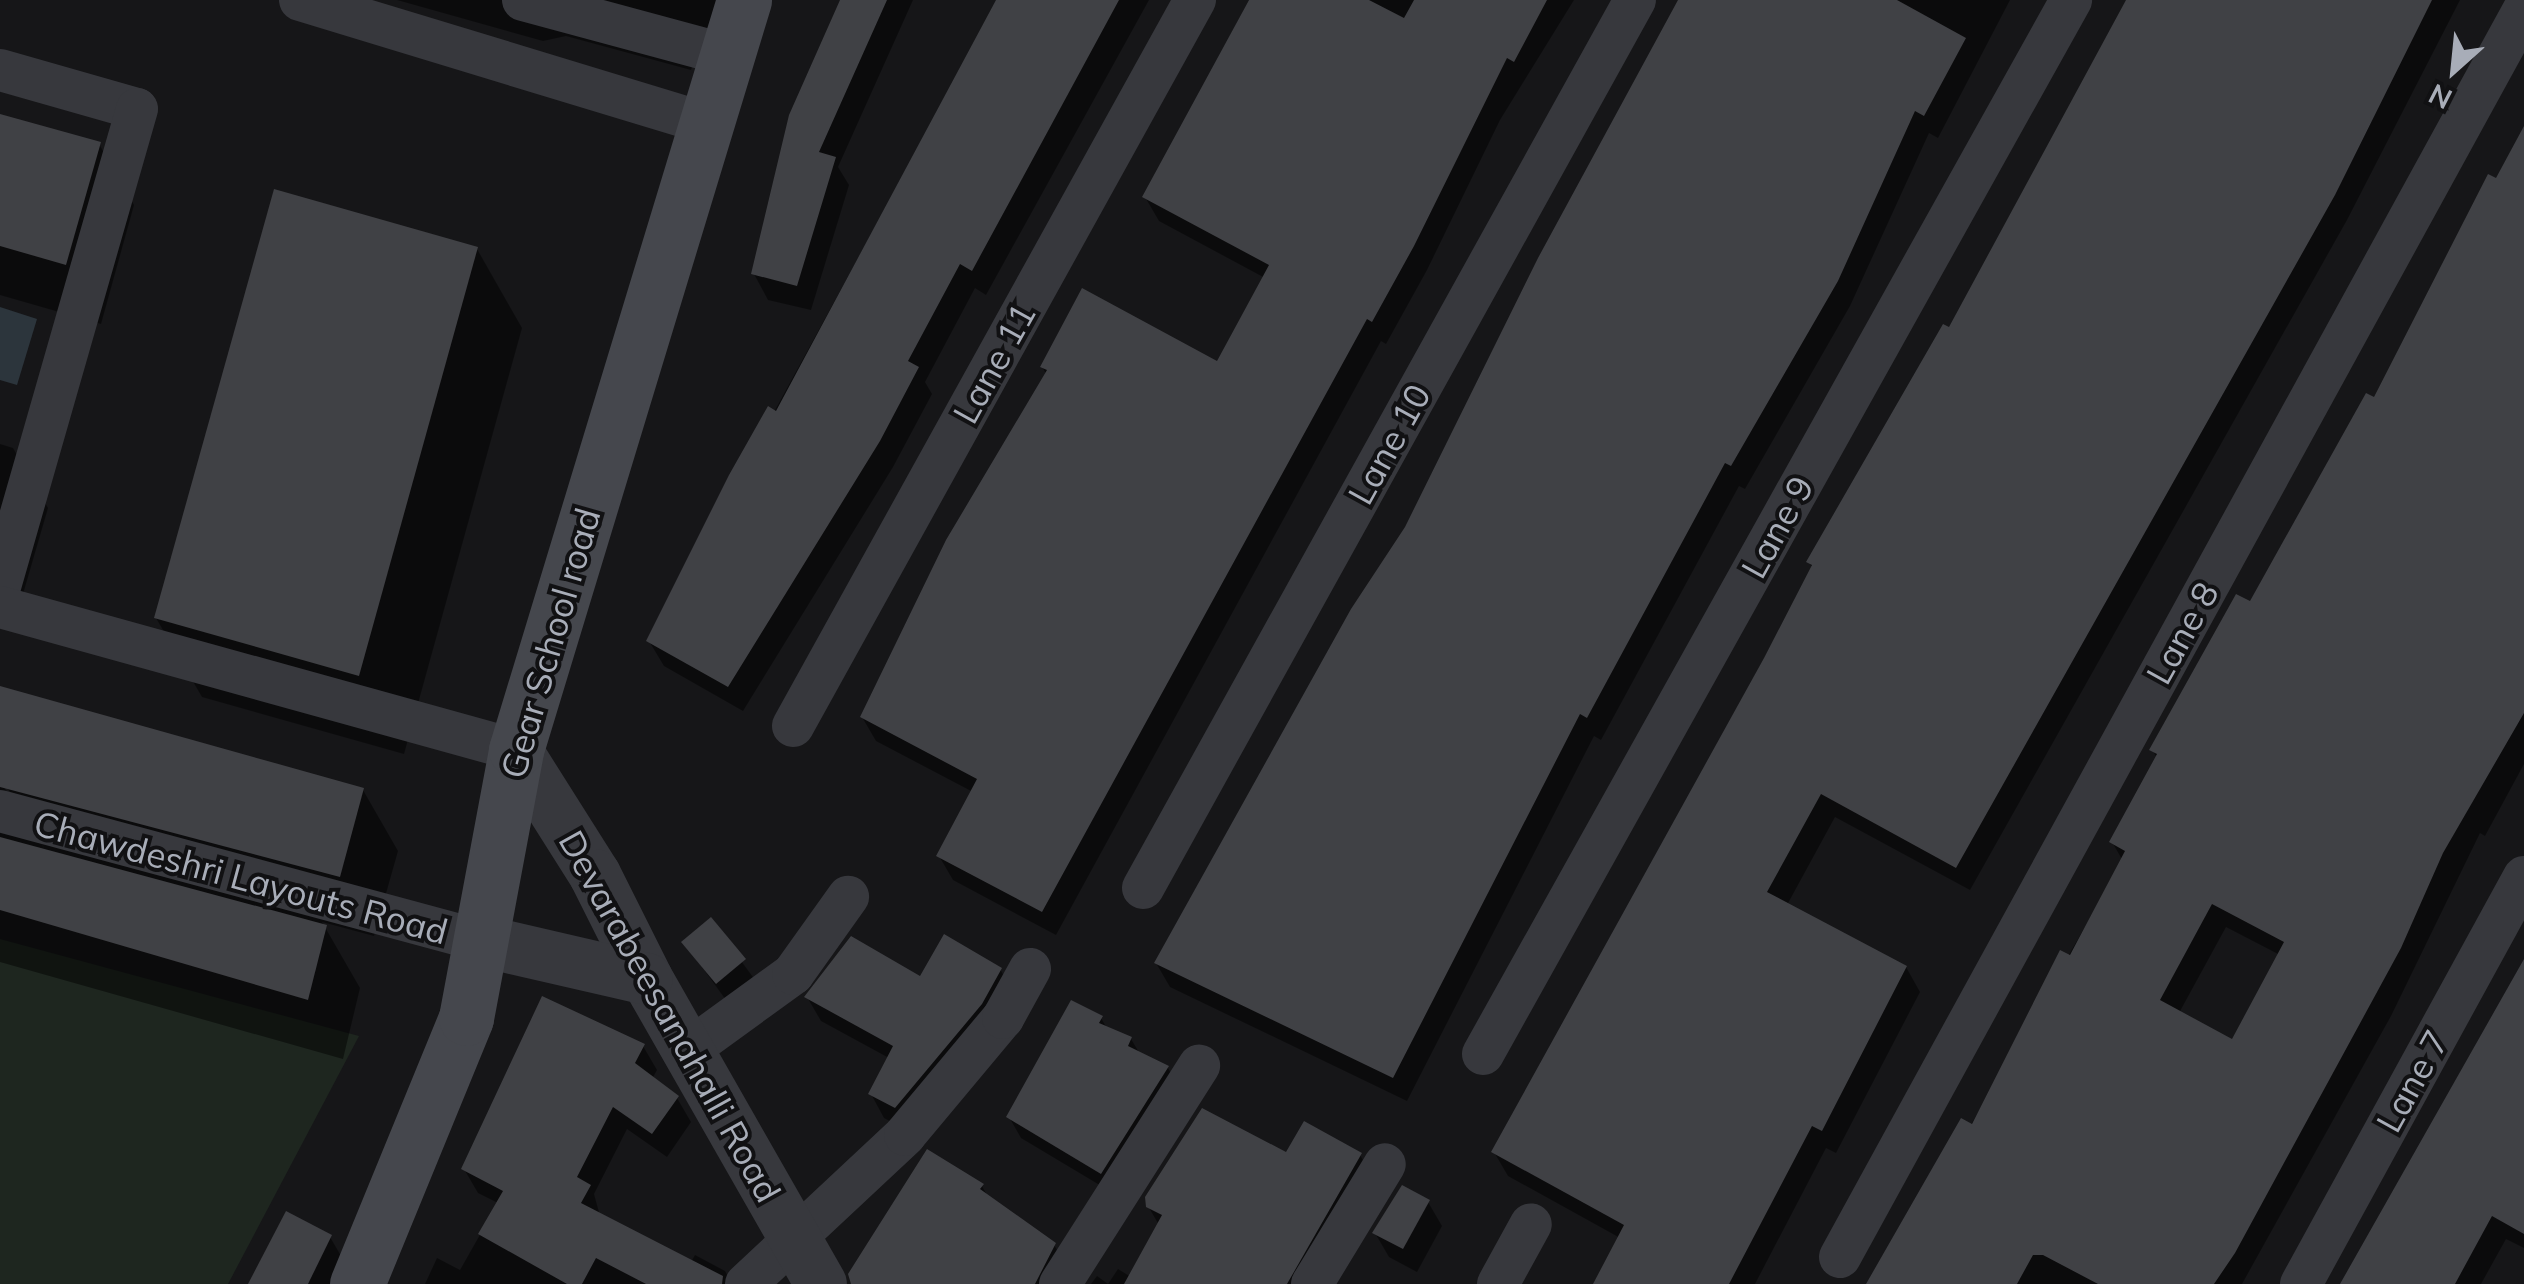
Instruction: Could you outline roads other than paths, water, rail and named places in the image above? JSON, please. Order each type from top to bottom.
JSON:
[{"type":"main road","name":"Gear School road","points":[[357,1284],[466,1018],[516,750],[744,0]]},
{"type":"street","points":[[300,0],[706,122]]},
{"type":"street","points":[[524,0],[727,55]]},
{"type":"street","name":"Lane 11","points":[[793,726],[1195,0]]},
{"type":"street","name":"Lane 10","points":[[1143,888],[1635,0]]},
{"type":"street","name":"Lane 9","points":[[1483,1054],[2071,0]]},
{"type":"street","name":"Lane 8","points":[[1840,1258],[2524,8]]},
{"type":"street","points":[[0,587],[136,109],[10,66]]},
{"type":"street","points":[[0,607],[516,750]]},
{"type":"street","name":"Devarabeesanahalli Road","points":[[516,750],[596,875],[647,979],[691,1048],[808,1264]]},
{"type":"street","name":"Chawdeshri Layouts Road","points":[[0,811],[482,941]]},
{"type":"street","name":"Lane 7","points":[[2301,1284],[2524,878]]},
{"type":"street","points":[[691,1048],[793,974],[848,897]]},
{"type":"street","points":[[482,941],[647,979]]},
{"type":"street","points":[[746,1284],[808,1264],[905,1135],[1002,1018],[1030,969]]},
{"type":"street","points":[[1060,1284],[1198,1066]]},
{"type":"street","points":[[1312,1284],[1385,1164]]},
{"type":"street","points":[[1498,1284],[1531,1224]]}]
